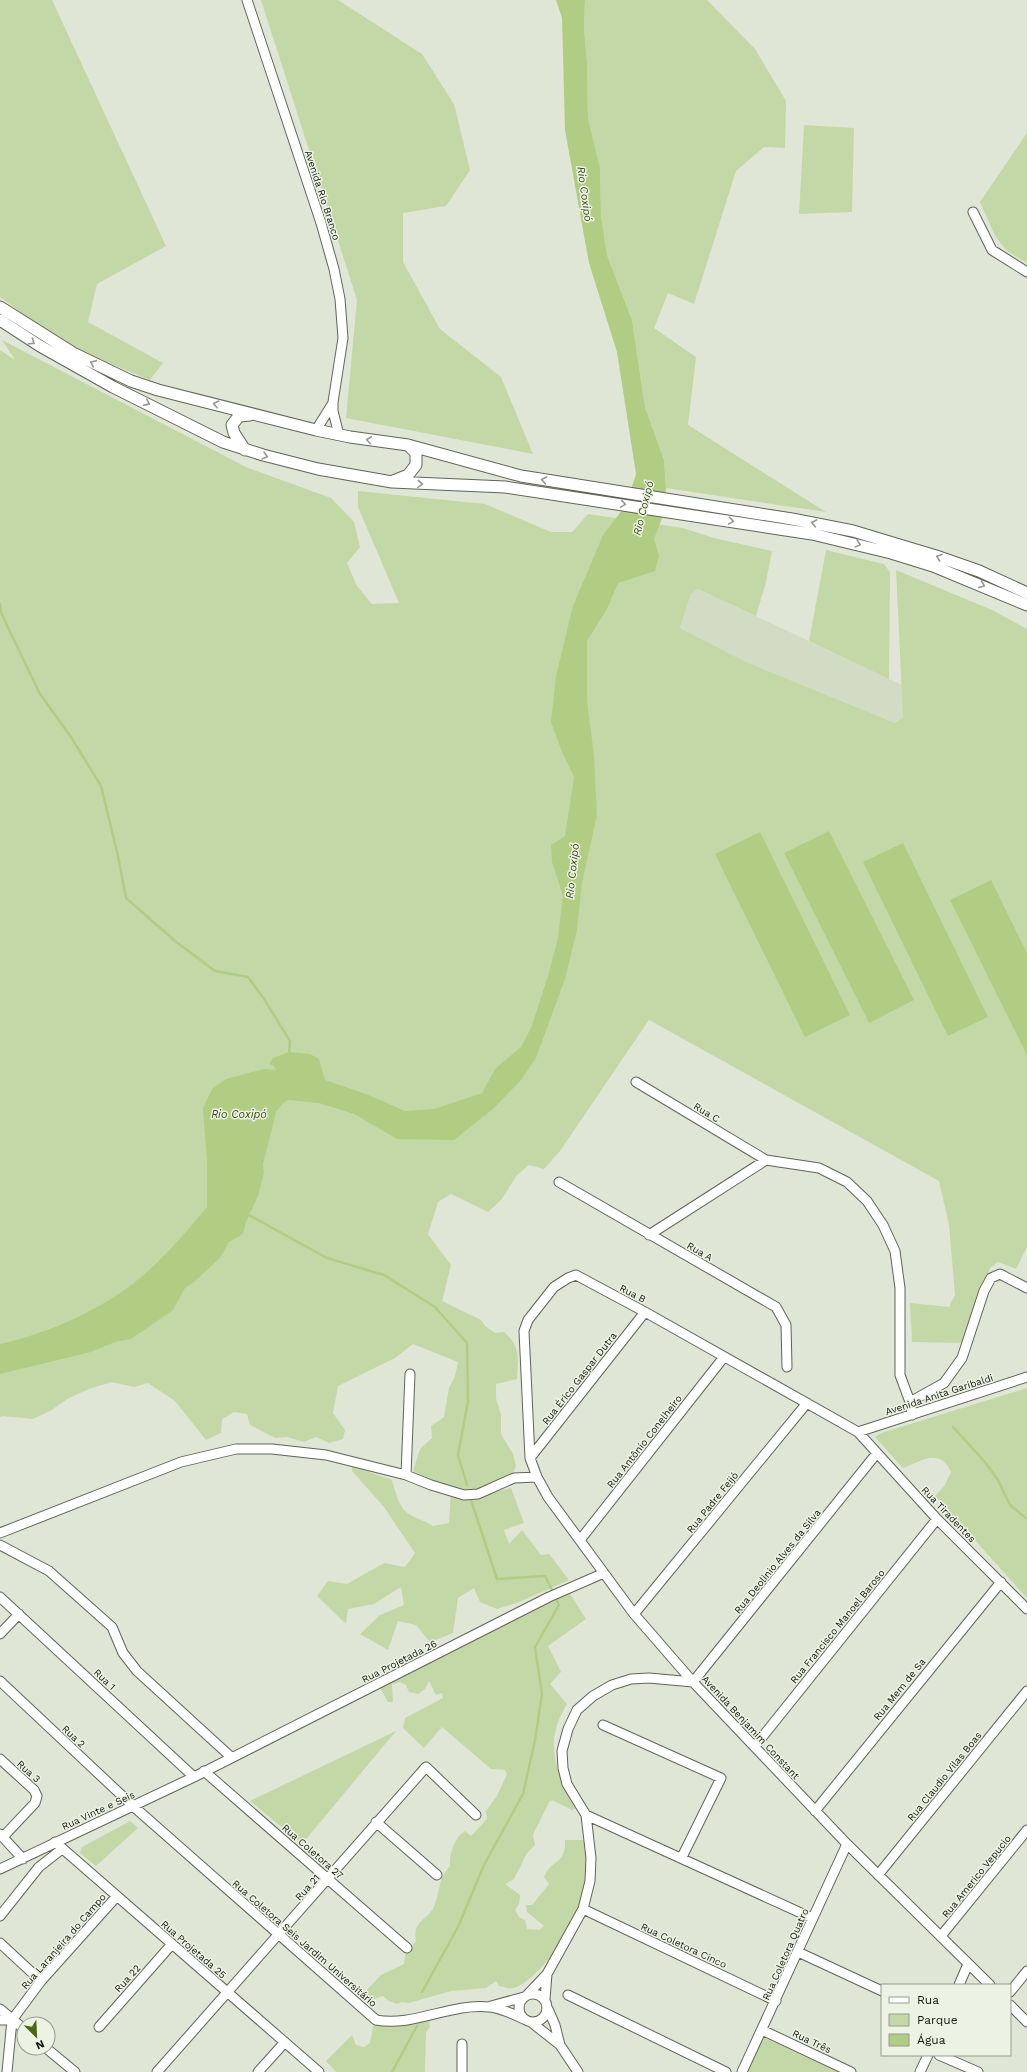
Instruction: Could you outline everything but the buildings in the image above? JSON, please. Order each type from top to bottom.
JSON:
[{"type":"main road","points":[[0,306],[73,353],[131,381],[158,390],[316,430],[339,435],[408,445],[521,476],[792,518],[860,533],[936,556],[979,571],[1027,593]]},
{"type":"main road","points":[[0,320],[75,367],[223,442],[245,450],[318,469],[392,482],[505,487],[812,534],[892,553],[959,576],[1027,605]]},
{"type":"main road","points":[[245,450],[234,433],[232,425],[239,416],[258,416]]},
{"type":"main road","points":[[392,482],[408,475],[416,465],[416,453],[408,445]]},
{"type":"street","name":"Avenida Rio Branco","points":[[247,0],[321,223],[334,269],[340,299],[342,338],[333,402],[334,416],[339,435]]},
{"type":"street","points":[[973,212],[992,250],[1027,272]]},
{"type":"street","name":"Avenida Rio Branco","points":[[316,430],[333,402]]},
{"type":"street","name":"Rua C","points":[[636,1082],[766,1160]]},
{"type":"street","points":[[649,1234],[766,1160],[819,1168],[847,1182],[867,1201],[883,1225],[895,1251],[900,1288],[900,1375],[910,1402],[912,1415]]},
{"type":"street","name":"Rua A","points":[[559,1182],[776,1307],[786,1325],[787,1367]]},
{"type":"street","points":[[910,1402],[944,1383],[962,1358],[984,1291],[991,1278],[1000,1274],[1027,1288]]},
{"type":"street","name":"Rua B","points":[[530,1458],[523,1340],[524,1332],[532,1315],[554,1287],[568,1278],[576,1276],[646,1312],[858,1432]]},
{"type":"street","name":"Rua Érico Gaspar Dutra","points":[[530,1458],[646,1312]]},
{"type":"street","name":"Rua Antônio Conelheiro","points":[[580,1540],[724,1357]]},
{"type":"street","points":[[406,1475],[410,1374]]},
{"type":"street","name":"Avenida Anita Garibaldi","points":[[858,1432],[1027,1377]]},
{"type":"street","name":"Rua Padre Feijó","points":[[634,1614],[807,1403]]},
{"type":"street","name":"Rua Tiradentes","points":[[858,1432],[937,1519],[1027,1609]]},
{"type":"street","points":[[0,1533],[181,1462],[236,1449],[272,1449],[326,1455],[406,1475],[431,1486],[464,1495],[478,1494],[514,1478],[537,1477]]},
{"type":"street","name":"Rua Deolinio Alves da Silva","points":[[693,1682],[877,1453]]},
{"type":"street","name":"Avenida Benjamim Constant","points":[[530,1458],[537,1477],[548,1497],[634,1614],[693,1682],[847,1844],[989,1984]]},
{"type":"street","name":"Rua Francisco Manoel Baroso","points":[[754,1746],[937,1519]]},
{"type":"street","points":[[0,1545],[49,1571],[112,1627],[123,1653],[137,1671],[231,1757]]},
{"type":"street","name":"Rua Projetada 26","points":[[204,1771],[330,1709],[559,1592],[604,1573]]},
{"type":"street","name":"Rua Mem de Sa","points":[[815,1810],[1001,1582]]},
{"type":"street","name":"Rua 1","points":[[0,1597],[194,1777]]},
{"type":"street","points":[[0,1634],[19,1614]]},
{"type":"street","points":[[578,2072],[560,2045],[523,2018],[519,2009],[526,1996],[547,1974],[583,1909],[590,1873],[591,1858],[586,1815],[567,1784],[563,1768],[562,1751],[568,1728],[577,1710],[600,1692],[612,1685],[631,1679],[649,1678],[693,1682]]},
{"type":"street","name":"Rua 2","points":[[0,1681],[133,1806]]},
{"type":"street","name":"Rua Claudio Vilas Boas","points":[[878,1875],[1027,1692]]},
{"type":"street","points":[[602,1725],[720,1778],[682,1857]]},
{"type":"street","name":"Rua 3","points":[[0,1759],[34,1790],[37,1796],[35,1803],[2,1836]]},
{"type":"street","name":"Rua 21","points":[[157,2072],[328,1880],[376,1822],[426,1767],[476,1815]]},
{"type":"street","name":"Rua Vinte e Seis","points":[[0,1869],[204,1771]]},
{"type":"street","name":"Rua Coletora 27","points":[[204,1771],[407,1948]]},
{"type":"street","name":"Rua Coletora Seis Jardim Universitário","points":[[133,1806],[376,2020],[401,2021],[456,2008],[490,2007]]},
{"type":"street","points":[[586,1815],[682,1857],[812,1918]]},
{"type":"street","points":[[376,1822],[437,1875]]},
{"type":"street","name":"Rua Americo Vepucio","points":[[941,1936],[1027,1830]]},
{"type":"street","points":[[2,1836],[23,1859]]},
{"type":"street","name":"Rua Projetada 25","points":[[55,1842],[319,2072]]},
{"type":"street","name":"Rua Coletora Quatro","points":[[742,2072],[847,1844]]},
{"type":"street","points":[[0,1916],[39,1867],[62,1849]]},
{"type":"street","name":"Rua Laranjeira do Campo","points":[[12,2020],[41,1981],[117,1896]]},
{"type":"street","name":"Rua Coletora Cinco","points":[[583,1909],[776,2001]]},
{"type":"street","points":[[0,1943],[41,1981]]},
{"type":"street","name":"Rua 22","points":[[99,2027],[172,1944]]},
{"type":"street","points":[[798,1952],[881,1990]]},
{"type":"street","points":[[959,1984],[968,1964]]},
{"type":"street","points":[[1011,1991],[1027,1972]]},
{"type":"street","points":[[547,1974],[545,1999],[555,2025],[560,2045]]},
{"type":"street","points":[[490,2007],[537,1994],[545,1999]]},
{"type":"street","points":[[568,1995],[726,2072]]},
{"type":"street","points":[[1011,2006],[1027,2022]]},
{"type":"street","points":[[490,2007],[529,2021],[536,2022],[544,2018],[548,2009]]},
{"type":"street","points":[[0,2009],[16,2023]]},
{"type":"street","points":[[0,2020],[12,2020]]},
{"type":"street","points":[[7,2072],[12,2020]]},
{"type":"street","name":"Rua Três","points":[[762,2030],[851,2072]]},
{"type":"street","points":[[258,2072],[285,2042]]},
{"type":"street","points":[[462,2044],[462,2072]]},
{"type":"street","points":[[56,2056],[75,2072]]},
{"type":"street","points":[[920,2072],[928,2056]]},
{"type":"street","points":[[941,2056],[978,2072]]},
{"type":"shaded area","points":[[698,589],[902,685],[903,717],[895,723],[746,662],[680,628],[691,594]]},
{"type":"green space","points":[[0,0],[52,0],[166,246],[97,284],[88,322],[163,363],[150,380],[65,345],[0,297]]},
{"type":"green space","points":[[261,0],[338,0],[422,54],[454,104],[470,170],[446,206],[403,213],[403,262],[440,329],[501,377],[533,454],[346,418],[357,300]]},
{"type":"green space","points":[[585,0],[707,0],[755,49],[786,101],[785,148],[764,147],[736,171],[694,304],[668,293],[654,328],[696,357],[688,425],[826,512],[666,488],[664,460],[645,407],[632,320],[607,255],[601,215],[600,168],[588,118],[587,61],[584,30]]},
{"type":"green space","points":[[804,125],[854,128],[852,212],[799,214]]},
{"type":"green space","points":[[1027,133],[1027,263],[1007,251],[995,236],[980,202]]},
{"type":"green space","points":[[2,340],[246,467],[331,498],[354,522],[360,547],[347,563],[357,586],[372,604],[399,603],[358,507],[358,491],[485,504],[551,532],[572,532],[588,514],[683,528],[714,538],[772,551],[766,582],[756,616],[698,589],[691,594],[680,628],[746,662],[895,723],[903,717],[896,570],[992,610],[1027,629],[1027,1247],[1016,1269],[998,1262],[990,1268],[962,1343],[912,1342],[910,1303],[949,1307],[955,1295],[949,1225],[939,1181],[649,1020],[560,1151],[544,1169],[529,1165],[517,1175],[501,1200],[488,1212],[451,1194],[438,1202],[428,1234],[451,1265],[442,1301],[481,1320],[485,1326],[495,1333],[504,1332],[516,1348],[518,1359],[517,1379],[496,1384],[496,1398],[501,1415],[501,1434],[513,1454],[516,1466],[512,1475],[482,1495],[511,1488],[524,1523],[504,1530],[509,1544],[522,1530],[541,1555],[549,1554],[569,1580],[517,1603],[497,1609],[480,1602],[474,1588],[458,1598],[453,1633],[430,1642],[416,1625],[398,1621],[388,1650],[360,1634],[380,1615],[404,1605],[401,1587],[374,1604],[348,1609],[346,1624],[317,1596],[328,1581],[347,1584],[384,1563],[405,1567],[415,1553],[384,1507],[352,1471],[352,1466],[392,1480],[400,1504],[409,1514],[433,1526],[449,1523],[451,1490],[413,1471],[420,1449],[432,1438],[431,1426],[444,1417],[449,1388],[455,1376],[458,1362],[413,1344],[395,1358],[338,1386],[333,1413],[345,1430],[343,1439],[329,1443],[316,1437],[304,1442],[287,1437],[275,1438],[250,1425],[247,1414],[234,1412],[222,1419],[221,1433],[206,1440],[175,1401],[148,1383],[134,1387],[112,1382],[89,1389],[69,1398],[50,1411],[33,1419],[0,1417],[0,350],[15,360]]},
{"type":"green space","points":[[826,550],[884,564],[890,572],[889,679],[809,641]]},
{"type":"green space","points":[[1027,1388],[1027,1598],[935,1496],[945,1485],[951,1472],[946,1464],[936,1458],[930,1458],[903,1468],[875,1437],[881,1433]]},
{"type":"green space","points":[[567,1589],[586,1619],[548,1646],[561,1672],[550,1684],[567,1704],[555,1732],[555,1757],[563,1782],[577,1808],[572,1810],[552,1800],[549,1802],[533,1835],[535,1845],[527,1853],[514,1879],[505,1884],[520,1895],[519,1904],[515,1910],[519,1917],[525,1920],[527,1929],[539,1930],[544,1926],[527,1912],[526,1905],[532,1905],[549,1884],[544,1877],[547,1871],[561,1858],[565,1848],[565,1840],[583,1840],[588,1864],[587,1876],[583,1896],[574,1915],[552,1955],[523,1984],[514,1988],[499,1986],[496,1981],[486,1988],[451,1991],[409,2003],[402,2002],[397,2004],[389,2001],[383,1996],[371,2000],[364,1993],[381,1975],[404,1964],[405,1955],[416,1941],[415,1934],[419,1924],[433,1909],[441,1880],[450,1866],[451,1851],[455,1842],[465,1831],[471,1836],[487,1819],[486,1811],[497,1796],[507,1774],[505,1770],[491,1769],[442,1727],[424,1748],[403,1728],[405,1718],[443,1698],[442,1693],[436,1695],[429,1681],[425,1689],[418,1694],[409,1692],[406,1685],[400,1682],[392,1684],[393,1702],[388,1702],[380,1688],[381,1684]]},
{"type":"green space","points":[[396,1731],[302,1844],[250,1801]]},
{"type":"green space","points":[[130,1821],[138,1828],[96,1866],[80,1853],[82,1847]]},
{"type":"green space","points":[[429,2018],[430,2027],[426,2032],[425,2072],[336,2072],[326,2061],[352,2035],[356,2045],[364,2047],[370,2043],[373,2026]]},
{"type":"green space","points":[[763,2035],[842,2072],[747,2072]]},
{"type":"water","name":"Rio Coxipó","points":[[556,0],[585,0],[584,30],[587,61],[588,118],[600,168],[601,215],[607,255],[632,320],[645,407],[664,460],[666,488],[664,513],[654,539],[659,556],[655,571],[618,583],[607,609],[587,641],[587,701],[594,755],[597,815],[582,883],[577,930],[565,979],[536,1058],[521,1080],[493,1109],[454,1140],[397,1139],[354,1114],[319,1103],[288,1100],[282,1104],[276,1112],[263,1164],[264,1173],[258,1196],[246,1222],[243,1234],[229,1242],[220,1258],[194,1282],[185,1288],[173,1310],[131,1339],[115,1342],[91,1352],[0,1374],[0,1344],[18,1340],[55,1327],[92,1310],[109,1300],[140,1278],[158,1262],[207,1207],[207,1161],[203,1108],[212,1089],[226,1079],[264,1069],[276,1070],[274,1066],[269,1064],[273,1058],[289,1052],[310,1054],[319,1059],[325,1080],[366,1094],[405,1111],[434,1109],[482,1093],[495,1069],[521,1047],[531,1028],[548,976],[558,938],[563,896],[552,862],[551,845],[565,836],[574,777],[562,752],[551,722],[556,676],[573,606],[603,535],[626,505],[636,474],[617,352],[589,263],[565,130],[562,18]]},
{"type":"water","points":[[829,831],[914,1000],[869,1023],[784,853]]},
{"type":"water","points":[[760,832],[850,1015],[805,1037],[715,854]]},
{"type":"water","points":[[903,843],[988,1017],[948,1036],[863,862]]},
{"type":"water","points":[[991,880],[1027,953],[1027,1055],[950,900]]},
{"type":"waterway","points":[[0,604],[1,613],[40,694],[71,737],[101,786],[118,856],[126,898],[175,941],[215,971],[248,977],[264,999],[290,1041],[289,1054]]},
{"type":"waterway","points":[[247,1214],[327,1258],[384,1275],[435,1307],[467,1343],[468,1401],[458,1455],[467,1485]]},
{"type":"waterway","points":[[953,1427],[985,1462],[998,1480],[1010,1505],[1027,1519]]},
{"type":"waterway","points":[[470,1497],[497,1579],[545,1576],[553,1592]]},
{"type":"waterway","points":[[422,1992],[458,1927],[484,1865],[523,1794],[535,1740],[542,1694],[535,1647],[559,1605],[555,1597]]},
{"type":"waterway","points":[[392,2072],[417,2026]]}]
